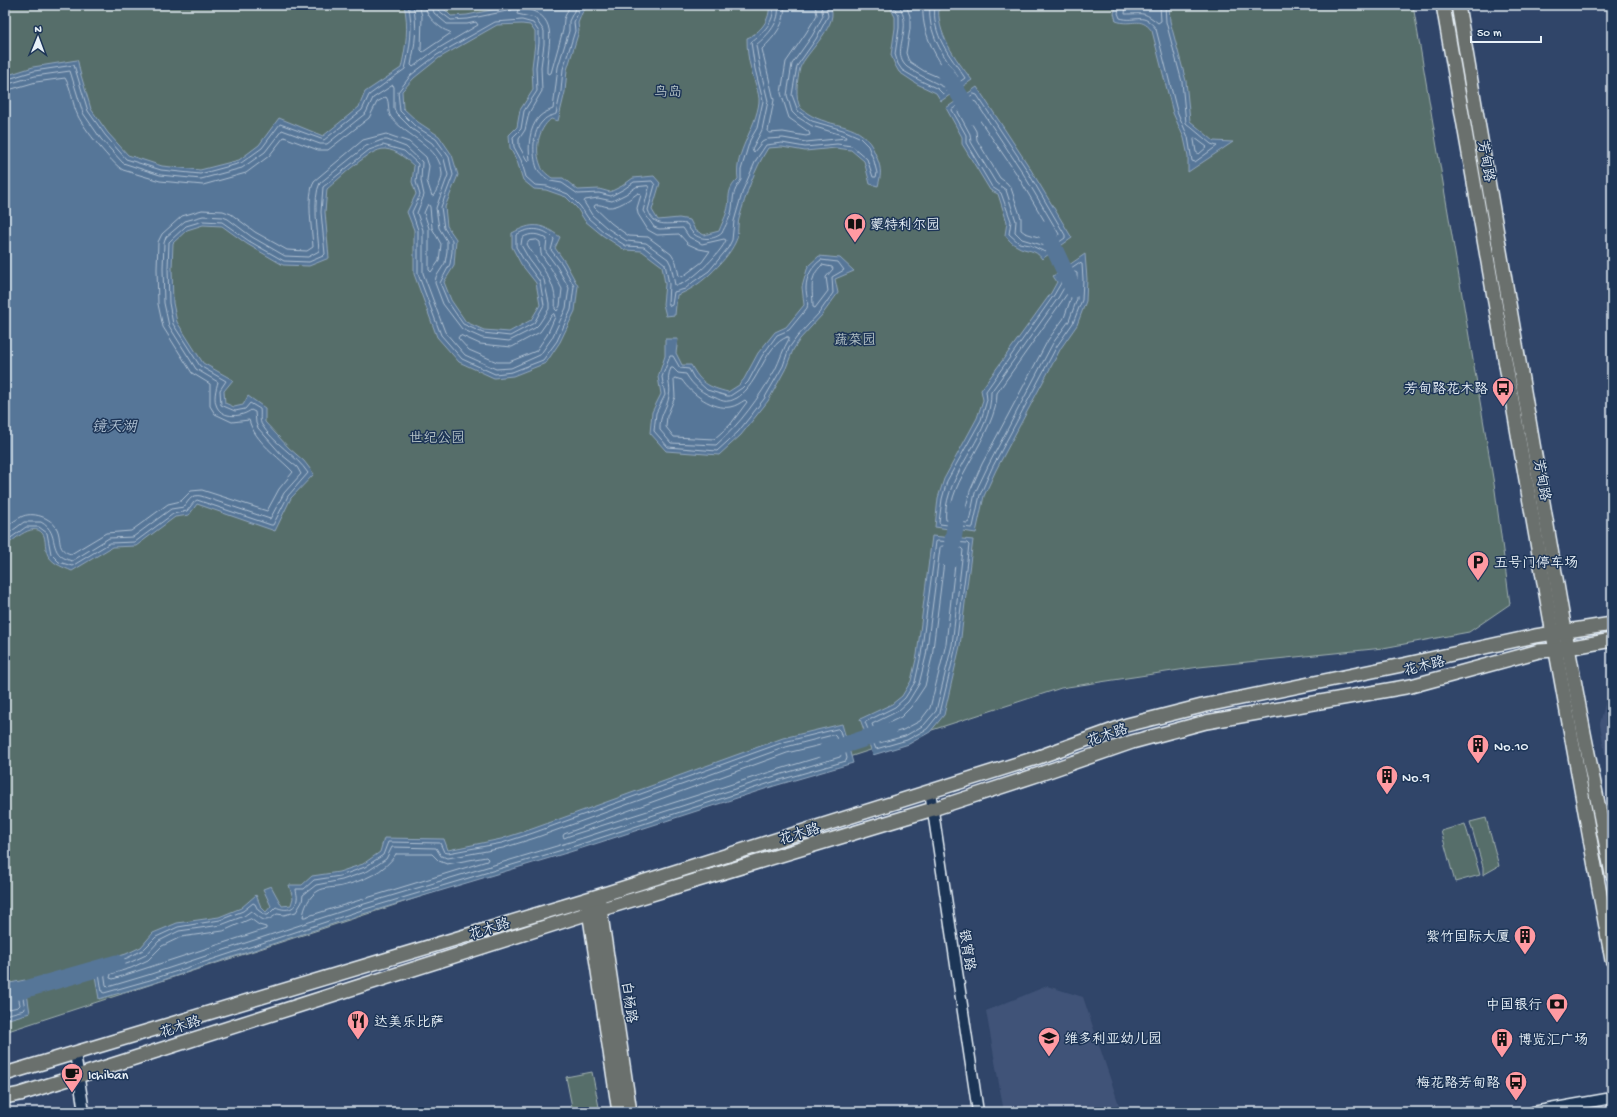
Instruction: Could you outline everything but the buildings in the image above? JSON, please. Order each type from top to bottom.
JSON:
[{"type":"main road","name":"芳甸路","points":[[1443,5],[1559,632],[1612,960]]},
{"type":"main road","name":"芳甸路","points":[[1458,5],[1559,632]]},
{"type":"main road","name":"花木路","points":[[5,1074],[593,898],[1036,758],[1127,726],[1202,706],[1559,632],[1612,624]]},
{"type":"main road","name":"花木路","points":[[5,1097],[20,1094],[78,1076],[595,911],[933,809],[1132,742],[1206,722],[1411,686],[1540,651],[1562,649],[1612,640]]},
{"type":"main road","name":"芳甸路","points":[[1562,649],[1583,728],[1612,874]]},
{"type":"main road","name":"白杨路","points":[[593,898],[630,1112]]},
{"type":"main road","name":"白杨路","points":[[595,911],[619,1112]]},
{"type":"street","name":"银宵路","points":[[930,791],[978,1112]]},
{"type":"street","points":[[75,1053],[84,1112]]},
{"type":"street","points":[[1533,1112],[1612,1098]]},
{"type":"shaded area","points":[[1612,694],[1612,797],[1600,724],[1606,700]]},
{"type":"shaded area","name":"维多利亚幼儿园","points":[[1047,986],[1083,997],[1119,1105],[1085,1112],[1004,1112],[986,1011]]},
{"type":"green space","name":"世纪公园","points":[[5,5],[1413,5],[1495,490],[1510,604],[1469,632],[1383,648],[1199,667],[1061,688],[5,1032]]},
{"type":"green space","points":[[1486,818],[1499,866],[1483,875],[1483,867],[1470,822]]},
{"type":"green space","points":[[1465,824],[1480,875],[1455,882],[1441,831]]},
{"type":"green space","points":[[592,1072],[600,1112],[573,1112],[566,1077]]},
{"type":"water","name":"镜天湖","points":[[404,5],[440,5],[451,16],[467,15],[516,5],[589,5],[582,13],[578,23],[579,31],[567,70],[565,92],[558,121],[551,119],[543,128],[538,140],[539,160],[542,168],[545,173],[552,178],[563,178],[578,190],[599,189],[610,192],[633,178],[654,176],[660,183],[652,210],[658,220],[679,218],[690,220],[695,230],[704,235],[719,231],[727,211],[731,187],[738,179],[739,159],[757,112],[759,99],[749,61],[747,38],[756,33],[764,25],[768,15],[769,5],[829,5],[832,12],[831,20],[822,37],[800,68],[797,88],[798,103],[803,110],[817,118],[855,130],[863,135],[879,162],[880,177],[878,186],[870,184],[864,161],[851,150],[836,148],[805,151],[782,147],[768,148],[748,191],[739,219],[736,240],[731,250],[710,274],[693,287],[677,295],[675,315],[666,316],[663,304],[665,284],[662,266],[642,251],[625,250],[602,235],[585,221],[577,208],[566,197],[546,190],[534,189],[523,180],[517,161],[510,148],[509,135],[517,127],[520,110],[533,90],[532,67],[535,32],[530,25],[497,25],[439,58],[414,78],[402,91],[403,108],[418,122],[439,136],[452,155],[458,175],[445,207],[447,226],[456,239],[454,266],[444,282],[451,300],[466,322],[484,330],[509,332],[531,320],[540,305],[536,283],[521,264],[512,247],[512,233],[526,227],[537,226],[547,229],[560,237],[555,248],[565,262],[578,286],[575,311],[560,342],[546,363],[513,376],[494,378],[459,362],[437,337],[414,274],[414,230],[407,212],[416,194],[412,182],[414,166],[401,155],[393,151],[385,149],[379,150],[371,153],[363,159],[327,189],[325,212],[329,258],[309,266],[283,265],[247,244],[222,226],[203,225],[187,230],[173,243],[173,303],[177,322],[203,363],[233,380],[224,391],[225,403],[234,407],[243,405],[248,396],[265,408],[265,422],[289,448],[304,461],[314,474],[291,498],[275,531],[197,504],[189,515],[175,517],[136,546],[112,547],[72,571],[59,566],[51,560],[47,553],[44,536],[40,531],[30,530],[24,532],[5,547],[5,76],[33,67],[77,60],[91,109],[108,133],[128,155],[162,166],[200,170],[239,160],[259,145],[279,118],[323,136],[359,107],[365,92],[401,68],[406,36],[406,13]]},
{"type":"water","points":[[889,5],[939,5],[940,26],[944,36],[953,54],[972,80],[941,101],[936,93],[917,84],[899,72],[891,55],[895,17]]},
{"type":"water","points":[[1117,5],[1169,5],[1170,21],[1186,81],[1190,121],[1214,141],[1233,142],[1188,172],[1188,156],[1184,138],[1173,113],[1152,31],[1148,26],[1140,22],[1127,23],[1116,21],[1114,13]]},
{"type":"water","points":[[977,87],[1028,165],[1072,238],[1042,259],[1036,253],[1013,244],[1005,235],[1007,222],[998,194],[990,190],[962,144],[962,137],[946,108]]},
{"type":"water","points":[[1085,254],[1087,279],[1086,301],[1077,325],[1061,348],[996,470],[984,496],[976,533],[935,527],[938,498],[944,479],[977,418],[983,400],[981,390],[1051,293],[1057,282],[1053,276]]},
{"type":"water","points":[[819,256],[840,258],[854,271],[835,279],[838,293],[822,315],[800,339],[768,401],[741,435],[719,455],[666,451],[650,433],[652,412],[661,394],[658,377],[665,356],[665,339],[678,339],[676,353],[682,365],[691,365],[698,376],[710,386],[728,392],[739,385],[744,379],[758,353],[775,332],[786,327],[804,305],[802,287],[808,266]]},
{"type":"water","points":[[932,536],[973,540],[960,646],[944,715],[930,732],[909,744],[873,755],[860,719],[892,704],[902,696],[911,681],[917,655]]},
{"type":"water","points":[[842,724],[853,763],[774,786],[573,851],[363,914],[151,984],[99,999],[93,964],[126,954],[141,947],[153,933],[177,923],[219,917],[241,908],[256,895],[261,907],[266,912],[271,906],[263,889],[271,886],[282,906],[291,905],[293,898],[289,885],[302,885],[312,876],[339,872],[363,864],[380,852],[384,838],[444,839],[448,850],[501,839],[783,738]]},
{"type":"water","points":[[25,980],[30,1013],[5,1020],[5,984]]},
{"type":"waterway","points":[[944,71],[973,116]]},
{"type":"waterway","points":[[1045,229],[1073,289]]},
{"type":"waterway","points":[[950,560],[958,507]]},
{"type":"waterway","points":[[826,751],[888,731]]},
{"type":"waterway","points":[[5,993],[19,991],[117,963]]},
{"type":"place","name":"蒙特利尔园","points":[[855,244]]},
{"type":"place","name":"芳甸路花木路","points":[[1503,408]]},
{"type":"place","name":"五号门停车场","points":[[1478,582]]},
{"type":"place","name":"No.10","points":[[1478,764]]},
{"type":"place","name":"No.9","points":[[1387,796]]},
{"type":"place","name":"紫竹国际大厦","points":[[1525,956]]},
{"type":"place","name":"中国银行","points":[[1557,1024]]},
{"type":"place","name":"达美乐比萨","points":[[358,1040]]},
{"type":"place","name":"维多利亚幼儿园","points":[[1049,1058]]},
{"type":"place","name":"博览汇广场","points":[[1502,1058]]},
{"type":"place","name":"Ichiban","points":[[72,1094]]},
{"type":"place","name":"梅花路芳甸路","points":[[1516,1102]]},
{"type":"park label","name":"鸟岛","points":[[668,91]]},
{"type":"park label","name":"蔬菜园","points":[[855,339]]}]
